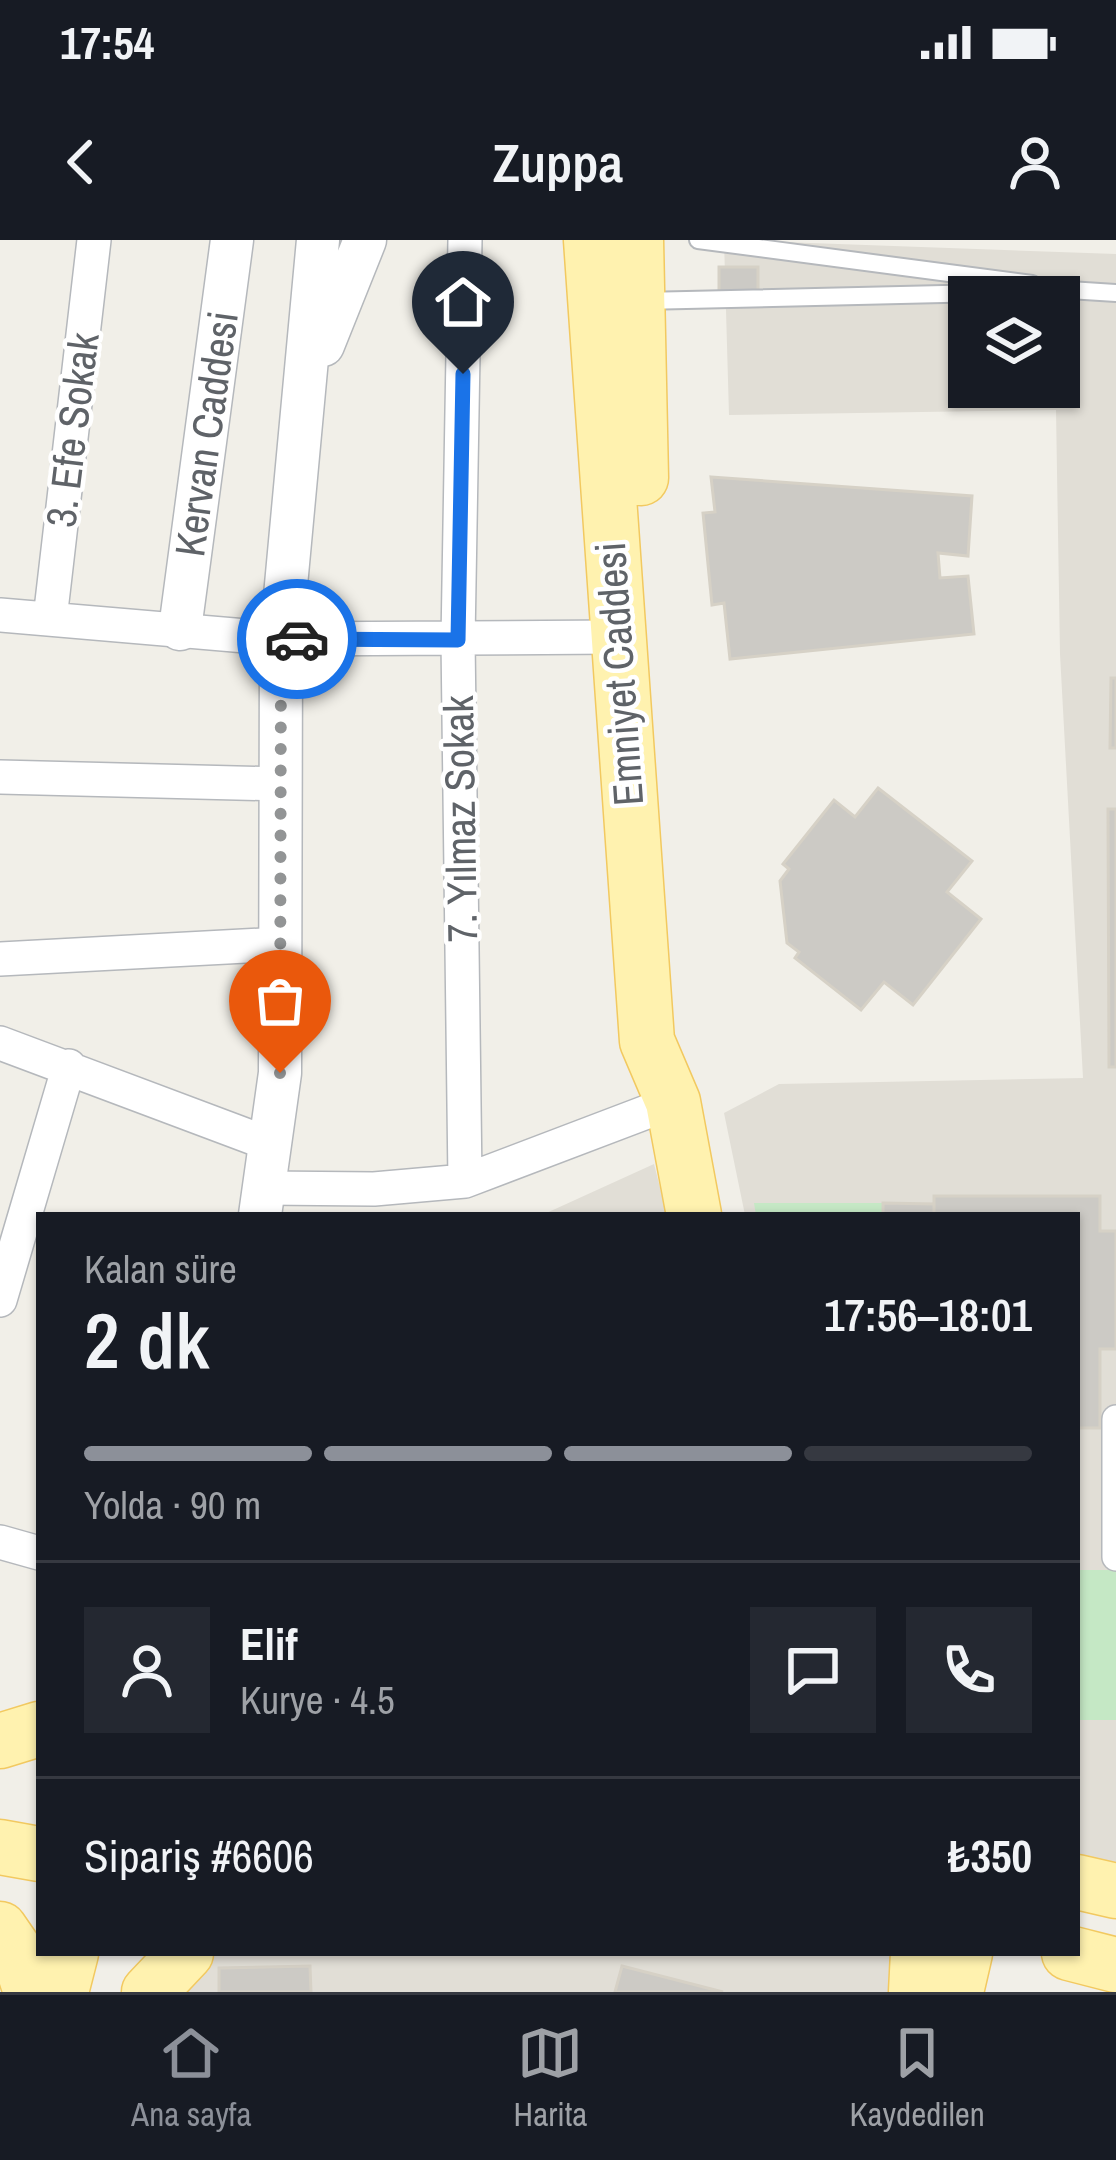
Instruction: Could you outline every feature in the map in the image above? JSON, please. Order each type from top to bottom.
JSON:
[{"type":"main road","name":"Emniyet Caddesi","points":[[591,240],[615,300],[644,569],[683,1025],[673,1102]]},
{"type":"main road","name":"Emniyet Caddesi","points":[[635,240],[615,300],[616,637],[647,1041],[673,1102],[693,1212]]},
{"type":"main road","points":[[0,1741],[36,1731]]},
{"type":"main road","points":[[0,1770],[36,1776]]},
{"type":"main road","points":[[0,1847],[36,1853]]},
{"type":"main road","points":[[1080,1883],[1116,1891]]},
{"type":"main road","points":[[0,1929],[20,1958],[31,1992]]},
{"type":"main road","points":[[61,1992],[70,1956]]},
{"type":"main road","points":[[116,1992],[125,1956]]},
{"type":"main road","points":[[148,1992],[183,1956]]},
{"type":"main road","points":[[916,1992],[918,1956]]},
{"type":"main road","points":[[956,1992],[964,1956]]},
{"type":"main road","points":[[1080,1956],[1116,1965]]},
{"type":"street","name":"3. Efe Sokak","points":[[50,619],[94,240]]},
{"type":"street","name":"Kervan Caddesi","points":[[180,629],[232,240]]},
{"type":"street","points":[[318,240],[281,639],[282,944],[272,1145],[262,1202],[465,1181],[673,1102]]},
{"type":"street","points":[[301,420],[322,348],[365,240]]},
{"type":"street","name":"7. Yılmaz Sokak","points":[[465,240],[458,640],[465,1181]]},
{"type":"street","points":[[0,616],[281,639],[616,637]]},
{"type":"street","points":[[0,777],[280,784]]},
{"type":"street","points":[[0,958],[282,944]]},
{"type":"street","points":[[0,1042],[272,1145]]},
{"type":"street","points":[[0,1300],[69,1066]]},
{"type":"street","points":[[1116,1419],[1116,1557]]},
{"type":"street","points":[[0,1542],[36,1552]]},
{"type":"lane","points":[[698,240],[776,243],[983,276]]},
{"type":"lane","points":[[1080,291],[1116,293]]},
{"type":"lane","points":[[615,300],[948,294]]},
{"type":"shaded area","points":[[724,240],[1116,254],[1116,1867],[1080,1858],[1080,1212],[744,1212],[724,1113],[779,1084],[1083,1078],[1060,654],[1056,410],[729,415]]},
{"type":"shaded area","points":[[654,1164],[666,1212],[549,1212]]},
{"type":"shaded area","points":[[183,1956],[918,1956],[916,1992],[149,1992]]},
{"type":"green space","points":[[754,1203],[883,1203],[883,1212],[756,1212]]},
{"type":"green space","points":[[1080,1570],[1116,1570],[1116,1720],[1080,1720]]},
{"type":"building","points":[[719,267],[758,267],[758,300],[719,300]]},
{"type":"building","points":[[711,477],[972,496],[968,556],[938,553],[940,578],[968,576],[974,634],[730,659],[724,603],[712,605],[703,513],[715,512]]},
{"type":"building","points":[[1111,678],[1116,678],[1116,748],[1110,748]]},
{"type":"building","points":[[878,788],[972,861],[947,892],[981,919],[913,1005],[884,982],[861,1010],[795,958],[799,952],[787,943],[780,881],[789,869],[783,864],[834,800],[855,817]]},
{"type":"building","points":[[1108,809],[1116,809],[1116,1067],[1109,1067]]},
{"type":"building","points":[[934,1196],[1100,1196],[1100,1231],[1116,1231],[1116,1349],[1100,1349],[1100,1428],[1080,1428],[1080,1212],[934,1212]]},
{"type":"building","points":[[883,1203],[934,1204],[934,1212],[883,1212]]},
{"type":"building","points":[[310,1966],[311,1992],[219,1992],[219,1968]]},
{"type":"building","points":[[622,1966],[723,1992],[615,1992]]},
{"type":"way so far","points":[[280,1073],[281,639],[297,639]]},
{"type":"route","points":[[297,639],[458,640],[463,374]]}]
